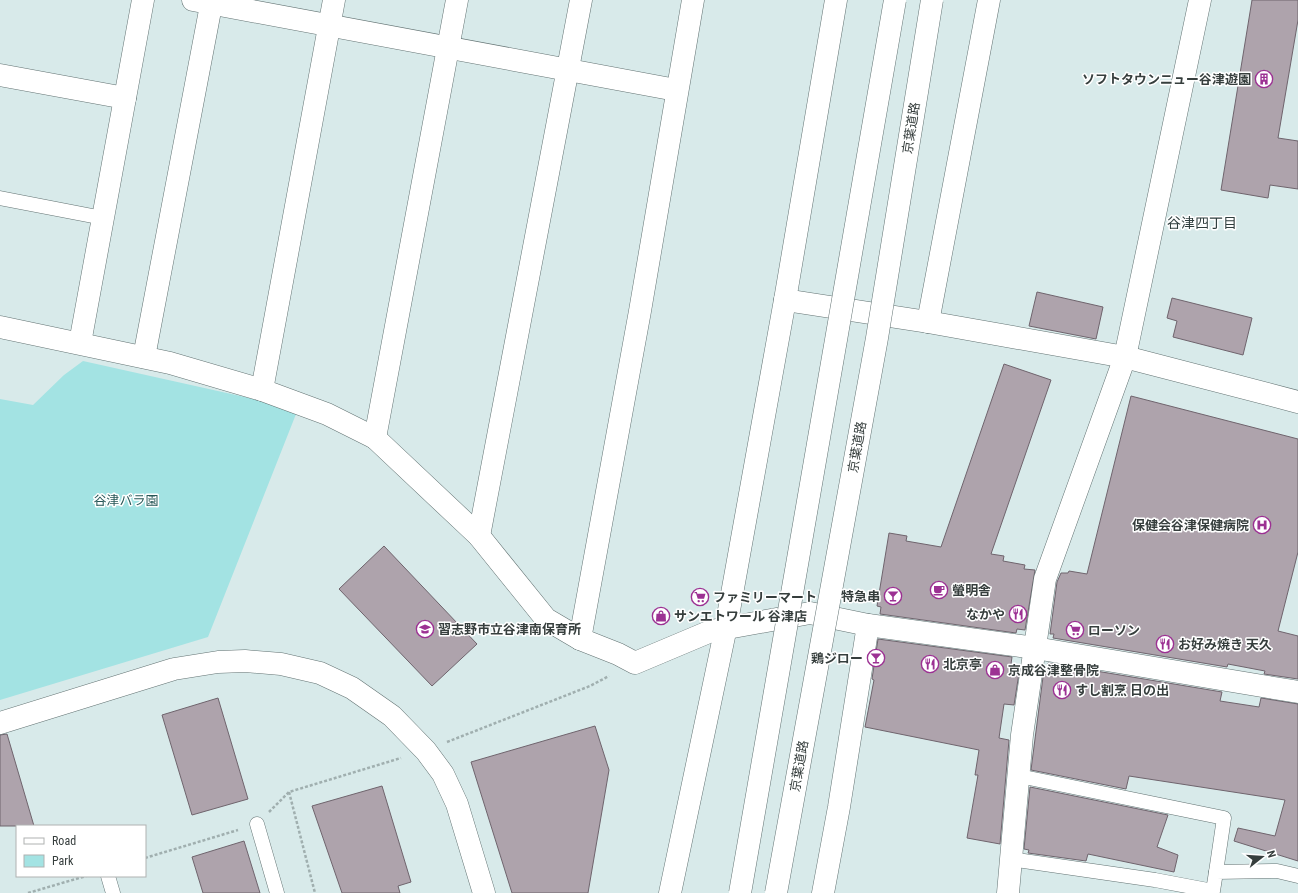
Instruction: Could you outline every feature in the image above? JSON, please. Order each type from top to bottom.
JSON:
[{"type":"main road","points":[[80,343],[143,0]]},
{"type":"main road","points":[[262,390],[334,0]]},
{"type":"main road","points":[[376,438],[447,47],[457,0]]},
{"type":"main road","points":[[479,536],[581,0]]},
{"type":"main road","points":[[580,639],[638,319],[676,90],[693,0]]},
{"type":"main road","points":[[670,893],[726,628],[785,300],[836,0]]},
{"type":"main road","points":[[740,893],[896,0]]},
{"type":"main road","name":"京葉道路","points":[[776,893],[877,338],[932,0]]},
{"type":"main road","points":[[928,322],[989,0]]},
{"type":"main road","points":[[1008,893],[1019,776],[1045,579],[1124,357],[1200,0]]},
{"type":"main road","points":[[144,357],[206,1],[676,90]]},
{"type":"main road","points":[[0,75],[125,98]]},
{"type":"main road","points":[[785,300],[928,322],[1124,357],[1298,402]]},
{"type":"main road","points":[[0,327],[144,357],[262,390],[327,414],[376,438],[479,536],[546,619],[580,639],[618,654],[634,663],[711,631],[810,614],[868,625],[1035,648],[1298,692]]},
{"type":"main road","points":[[823,893],[839,807],[868,625]]},
{"type":"main road","points":[[0,723],[174,669],[218,662],[245,661],[281,664],[320,673],[352,688],[392,716],[426,750],[443,774],[457,804],[484,893]]},
{"type":"lane","points":[[0,198],[103,218]]},
{"type":"lane","points":[[1010,859],[1155,880],[1213,891],[1224,818],[1019,776]]},
{"type":"lane","points":[[257,824],[277,893]]},
{"type":"lane","points":[[1216,872],[1277,871],[1298,876]]},
{"type":"lane","points":[[108,877],[113,893]]},
{"type":"path","points":[[146,858],[257,824],[289,792],[426,750],[590,686],[634,663]]},
{"type":"path","points":[[289,792],[315,893]]},
{"type":"path","points":[[28,893],[83,877]]},
{"type":"green space","name":"谷津バラ園","points":[[83,361],[298,409],[208,637],[0,700],[0,399],[33,405],[64,375]]},
{"type":"building","name":"ソフトタウンニュー谷津遊園","points":[[1252,0],[1298,0],[1298,20],[1278,138],[1298,141],[1298,189],[1270,185],[1268,198],[1221,190]]},
{"type":"building","points":[[1037,292],[1103,307],[1096,339],[1029,326]]},
{"type":"building","points":[[1172,298],[1252,318],[1243,355],[1173,337],[1177,321],[1167,318]]},
{"type":"building","points":[[1004,364],[1051,380],[991,554],[1004,556],[1003,561],[1025,565],[1024,569],[1035,570],[1025,630],[1017,629],[1016,633],[880,614],[881,607],[877,606],[889,533],[907,536],[906,541],[941,547]]},
{"type":"building","points":[[1131,396],[1298,439],[1298,552],[1278,631],[1298,636],[1298,679],[1264,674],[1265,671],[1228,664],[1227,667],[1053,638],[1054,634],[1050,634],[1057,582],[1061,573],[1068,573],[1069,571],[1087,574]]},
{"type":"building","points":[[384,546],[477,644],[432,686],[339,589]]},
{"type":"building","points":[[878,639],[1012,657],[1010,671],[1019,673],[1014,705],[1004,704],[999,738],[1009,740],[1000,844],[967,838],[978,775],[975,775],[979,750],[865,727],[874,680],[872,679]]},
{"type":"building","points":[[1048,663],[1222,692],[1220,701],[1259,707],[1261,698],[1298,704],[1298,861],[1234,841],[1238,828],[1275,836],[1285,800],[1129,776],[1126,789],[1031,770],[1043,677],[1045,677]]},
{"type":"building","points":[[218,698],[248,799],[192,815],[162,715]]},
{"type":"building","points":[[595,726],[609,770],[588,893],[512,893],[471,762]]},
{"type":"building","points":[[7,734],[34,825],[0,826],[0,735]]},
{"type":"building","points":[[382,786],[411,882],[398,886],[400,893],[342,893],[312,806]]},
{"type":"building","points":[[1030,787],[1168,815],[1157,847],[1178,855],[1174,872],[1088,854],[1086,861],[1028,853],[1029,850],[1024,849]]},
{"type":"building","points":[[244,841],[260,893],[203,893],[192,857]]},
{"type":"place","name":"ソフトタウンニュー谷津遊園","points":[[1264,79]]},
{"type":"place","name":"保健会谷津保健病院","points":[[1262,525]]},
{"type":"place","name":"螢明舎","points":[[939,590]]},
{"type":"place","name":"特急串","points":[[893,596]]},
{"type":"place","name":"ファミリーマート","points":[[700,597]]},
{"type":"place","name":"なかや","points":[[1018,614]]},
{"type":"place","name":"サンエトワール 谷津店","points":[[661,616]]},
{"type":"place","name":"習志野市立谷津南保育所","points":[[425,629]]},
{"type":"place","name":"ローソン","points":[[1075,630]]},
{"type":"place","name":"お好み焼き 天久","points":[[1165,644]]},
{"type":"place","name":"鶏ジロー","points":[[876,658]]},
{"type":"place","name":"北京亭","points":[[930,664]]},
{"type":"place","name":"京成谷津整骨院","points":[[995,670]]},
{"type":"place","name":"すし割烹 日の出","points":[[1062,690]]},
{"type":"district","name":"谷津四丁目","points":[[1202,223]]}]
